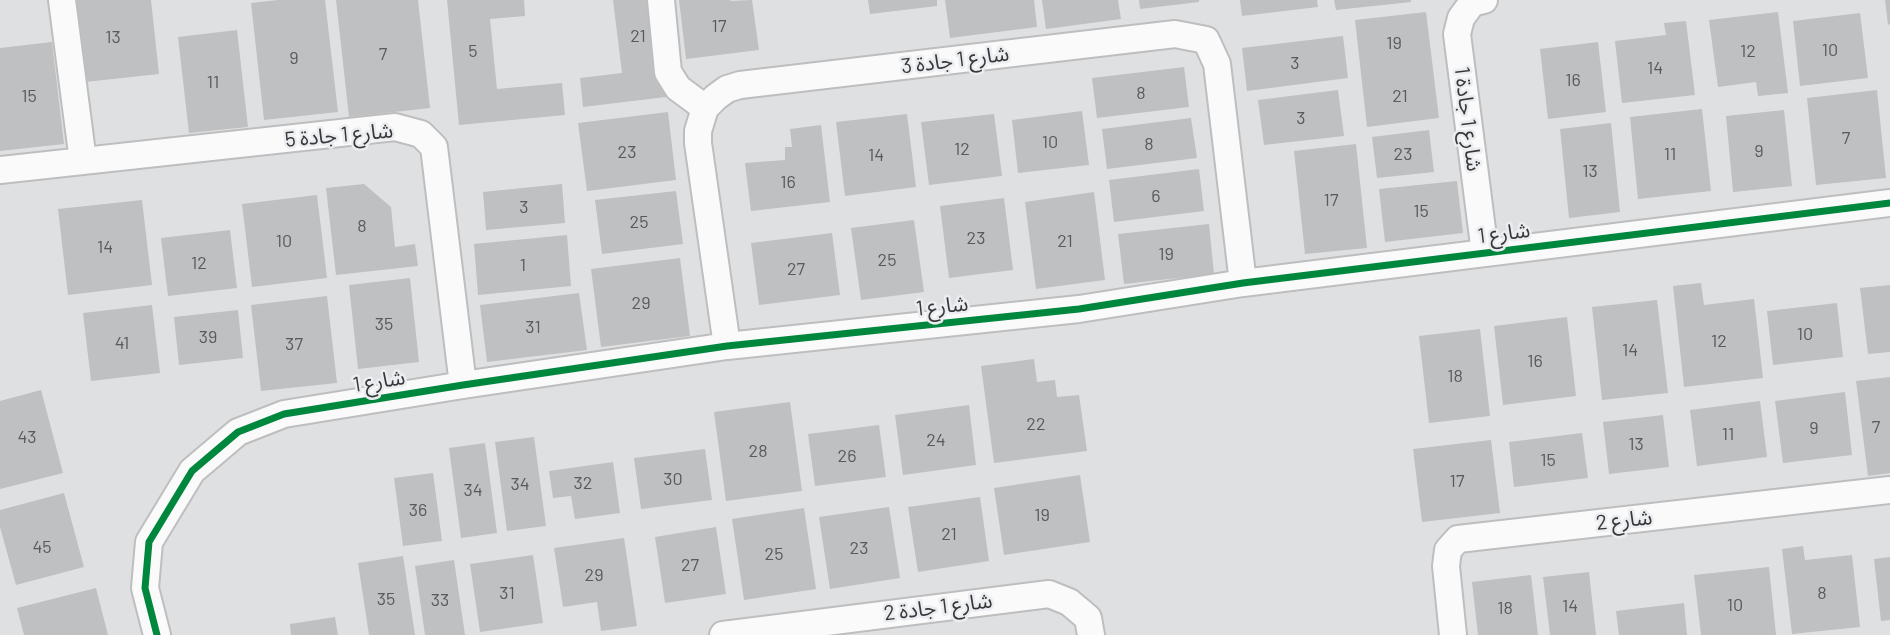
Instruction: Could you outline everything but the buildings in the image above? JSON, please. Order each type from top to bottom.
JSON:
[{"type":"street","points":[[62,0],[83,161]]},
{"type":"street","points":[[661,0],[668,72],[678,88],[705,108],[698,144],[727,346]]},
{"type":"street","name":"شارع 1 جادة 1","points":[[1484,0],[1472,4],[1466,10],[1457,34],[1485,253]]},
{"type":"street","name":"شارع 1 جادة 3","points":[[705,108],[727,89],[740,85],[1175,34],[1206,40],[1217,64],[1243,284]]},
{"type":"street","name":"شارع 1 جادة 5","points":[[0,170],[395,127],[421,134],[434,147],[463,385]]},
{"type":"street","name":"شارع 1","points":[[157,635],[145,588],[149,542],[192,471],[238,432],[284,414],[727,346],[1079,309],[1243,284],[1890,203]]},
{"type":"street","name":"شارع 2","points":[[1452,635],[1446,566],[1448,550],[1458,539],[1890,490]]},
{"type":"street","name":"شارع 1 جادة 2","points":[[723,635],[1049,594],[1069,602],[1088,618],[1091,635]]},
{"type":"cycle path","points":[[157,635],[145,588],[149,542],[192,471],[238,432],[284,414],[727,346],[1079,309],[1243,283],[1890,203]]}]
